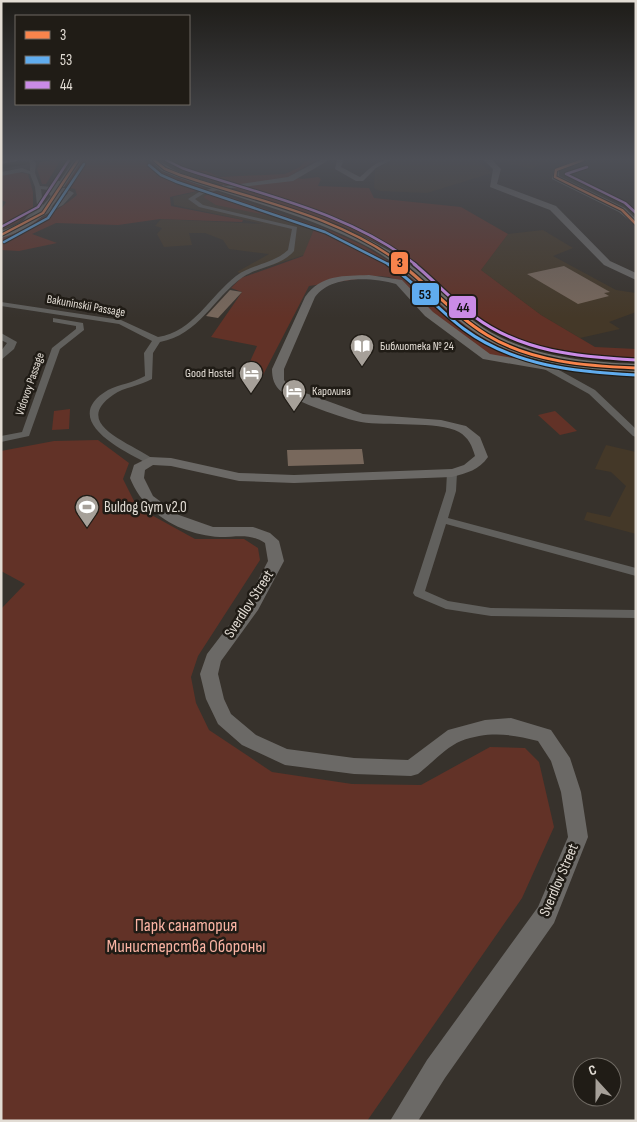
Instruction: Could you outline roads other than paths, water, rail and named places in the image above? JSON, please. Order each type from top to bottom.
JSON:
[{"type":"highway","points":[[1,234],[26,221],[38,212]]},
{"type":"highway","points":[[1,234],[36,218],[43,212]]},
{"type":"highway","points":[[290,212],[321,223],[377,248],[406,265],[473,326],[527,357]]},
{"type":"highway","points":[[296,212],[326,222],[381,247],[410,264],[478,321],[497,334],[532,348],[557,361],[636,367]]},
{"type":"highway","points":[[607,367],[636,367]]},
{"type":"main road","points":[[558,212],[570,222],[607,263],[636,277]]},
{"type":"main road","points":[[624,212],[636,224]]},
{"type":"main road","points":[[150,461],[171,462],[239,477],[294,478],[452,473],[468,469],[482,456],[476,440],[462,429],[441,424],[361,418],[299,396],[286,389],[278,380],[278,369],[310,297],[320,285],[334,279],[369,278],[393,280],[403,286],[429,314],[476,351],[490,358],[527,357],[607,367]]},
{"type":"main road","name":"Sverdlov Street","points":[[150,461],[139,468],[136,478],[151,502],[202,530],[220,532],[247,530],[261,533],[272,541],[276,561],[252,606],[216,653],[209,674],[215,699],[224,719],[249,740],[285,757],[354,766],[411,768],[455,735],[485,728],[511,726],[544,735],[560,758],[571,792],[578,837],[546,915],[436,1069],[403,1121]]},
{"type":"street","points":[[26,221],[34,212]]},
{"type":"street","points":[[36,218],[46,212]]},
{"type":"street","points":[[150,461],[125,448],[100,429],[94,414],[95,406],[101,399],[112,392],[135,385],[149,377],[146,361],[150,346],[157,340],[166,340],[196,320],[240,276],[289,254],[295,228],[228,212]]},
{"type":"street","name":"Bakuninskii Passage","points":[[1,304],[55,316],[121,322],[157,340]]},
{"type":"street","name":"Vidovoy Passage","points":[[1,439],[26,434],[56,348],[80,330],[80,325],[55,316]]},
{"type":"street","points":[[1,336],[12,342],[11,347],[1,357]]},
{"type":"street","points":[[557,361],[636,434]]},
{"type":"street","points":[[452,473],[451,491],[419,593],[446,605],[491,612],[636,614]]},
{"type":"street","points":[[442,520],[636,572]]},
{"type":"place","name":"Библиотека № 24","points":[[362,367]]},
{"type":"place","name":"Good Hostel","points":[[251,394]]},
{"type":"place","name":"Каролина","points":[[294,412]]},
{"type":"place","name":"Buldog Gym v2.0","points":[[87,528]]},
{"type":"park label","name":"Парк санатория Министерства Обороны","points":[[186,935]]}]
